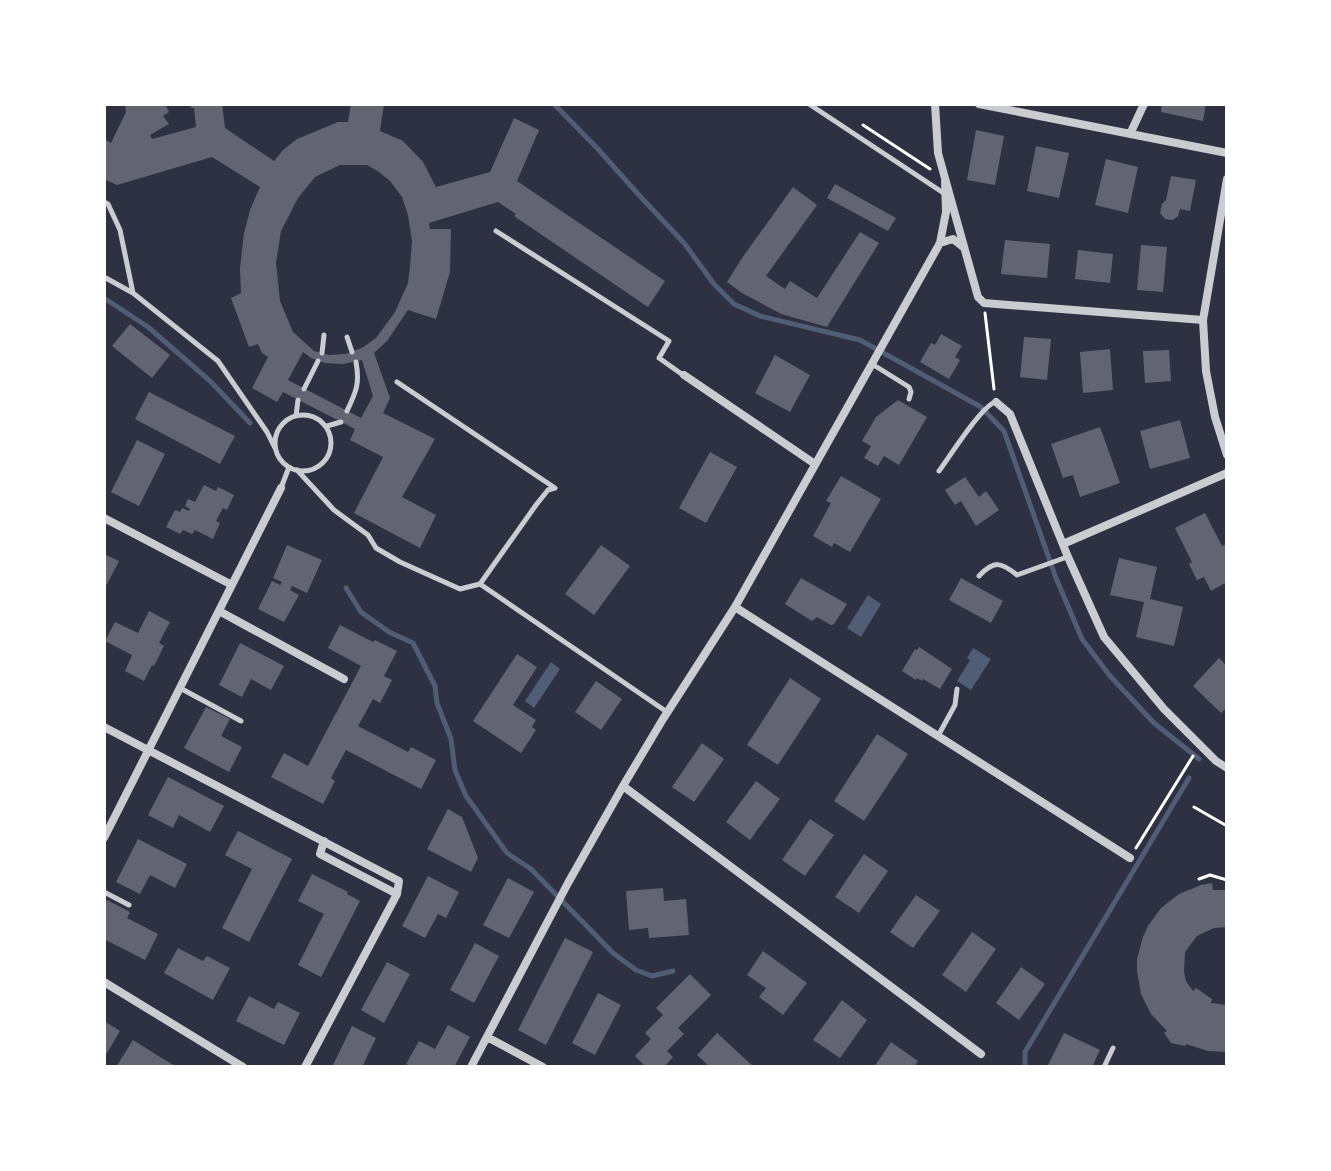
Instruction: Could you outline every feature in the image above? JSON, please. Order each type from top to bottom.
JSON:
[{"type":"street","points":[[935,104],[938,153],[978,297],[984,303],[1203,320]]},
{"type":"street","points":[[979,104],[1227,153]]},
{"type":"street","points":[[1130,134],[1144,104]]},
{"type":"street","points":[[1227,179],[1203,320],[1206,371],[1215,417],[1227,455]]},
{"type":"street","points":[[471,1067],[623,786],[735,607],[940,243],[945,225],[945,180]]},
{"type":"street","points":[[940,243],[953,239],[963,247]]},
{"type":"street","points":[[684,375],[815,464]]},
{"type":"street","points":[[992,404],[1010,414],[1063,544],[1064,559],[1104,637],[1164,709],[1216,761],[1227,768]]},
{"type":"street","points":[[1063,544],[1227,473]]},
{"type":"street","points":[[104,838],[281,488]]},
{"type":"street","points":[[104,518],[232,585]]},
{"type":"street","points":[[735,607],[1130,858]]},
{"type":"street","points":[[219,611],[344,679]]},
{"type":"street","points":[[104,727],[399,881],[397,894],[305,1067]]},
{"type":"street","points":[[623,786],[981,1054]]},
{"type":"street","points":[[104,982],[243,1067]]},
{"type":"street","points":[[487,1037],[543,1067]]},
{"type":"lane","points":[[809,104],[946,195]]},
{"type":"lane","points":[[104,202],[108,204],[120,230],[133,293]]},
{"type":"lane","points":[[496,231],[669,341],[659,358],[684,375]]},
{"type":"lane","points":[[104,277],[133,293],[218,361],[267,432],[276,450],[281,460],[289,467],[308,471],[319,466],[327,458],[331,437],[318,419],[307,415],[296,416],[288,419],[277,433],[276,450]]},
{"type":"lane","points":[[322,353],[324,335]]},
{"type":"lane","points":[[347,337],[352,352]]},
{"type":"lane","points":[[874,360],[909,387],[909,399]]},
{"type":"lane","points":[[304,389],[318,361]]},
{"type":"lane","points":[[347,411],[357,389],[359,376],[356,362]]},
{"type":"lane","points":[[297,470],[334,510],[368,535],[376,548],[460,589],[480,584],[536,505],[548,490],[555,488],[397,382]]},
{"type":"lane","points":[[296,416],[298,400]]},
{"type":"lane","points":[[939,471],[980,415],[992,404]]},
{"type":"lane","points":[[326,427],[341,422]]},
{"type":"lane","points":[[281,488],[289,467]]},
{"type":"lane","points":[[979,576],[988,567],[996,565],[1004,565],[1017,575],[1064,559]]},
{"type":"lane","points":[[480,584],[667,712]]},
{"type":"lane","points":[[180,688],[241,721]]},
{"type":"lane","points":[[938,736],[955,705],[957,689]]},
{"type":"lane","points":[[104,892],[129,905]]},
{"type":"lane","points":[[1104,1067],[1113,1048]]},
{"type":"path","points":[[856,121],[922,163]]},
{"type":"path","points":[[985,312],[992,404]]},
{"type":"path","points":[[1130,858],[1191,759]]},
{"type":"path","points":[[1194,807],[1227,826]]},
{"type":"path","points":[[1199,879],[1210,875],[1227,880]]},
{"type":"water","points":[[868,595],[881,604],[861,637],[847,628]]},
{"type":"water","points":[[973,648],[991,659],[971,690],[957,681],[970,660],[967,658]]},
{"type":"water","points":[[551,662],[560,669],[534,708],[525,701]]},
{"type":"building","points":[[125,104],[165,104],[169,112],[163,116],[169,124],[150,135],[152,139],[196,127],[191,104],[222,104],[225,128],[274,161],[297,139],[338,122],[348,122],[351,104],[384,104],[380,131],[403,141],[423,162],[436,187],[490,172],[514,118],[539,130],[517,181],[665,281],[648,307],[498,202],[429,223],[430,229],[451,229],[450,272],[436,319],[408,310],[387,341],[374,353],[390,398],[383,413],[435,439],[402,497],[436,515],[420,548],[354,513],[383,457],[350,440],[355,429],[283,392],[277,402],[252,388],[268,357],[258,344],[249,347],[231,298],[241,293],[244,233],[260,187],[212,157],[117,185],[104,179],[104,139],[111,143],[126,112]],"holes":[[[340,165],[367,165],[390,181],[402,197],[412,241],[408,283],[395,312],[376,338],[362,348],[329,355],[314,351],[293,332],[280,301],[276,263],[281,231],[298,198],[315,177]],[[303,352],[325,363],[343,364],[362,360],[373,396],[361,418],[288,380]]]},
{"type":"building","points":[[1162,104],[1206,104],[1203,121],[1161,112]]},
{"type":"building","points":[[976,130],[1004,136],[995,185],[967,180]]},
{"type":"building","points":[[1036,146],[1069,153],[1059,198],[1027,191]]},
{"type":"building","points":[[1106,159],[1138,167],[1128,213],[1095,205]]},
{"type":"building","points":[[1171,176],[1196,180],[1190,211],[1180,209],[1173,220],[1165,219],[1160,213]]},
{"type":"building","points":[[835,184],[896,218],[888,231],[827,198]]},
{"type":"building","points":[[793,187],[817,205],[766,276],[785,289],[790,281],[817,298],[860,232],[879,243],[827,327],[781,314],[727,282]]},
{"type":"building","points":[[1005,240],[1050,244],[1047,278],[1001,274]]},
{"type":"building","points":[[1141,245],[1167,247],[1163,292],[1137,290]]},
{"type":"building","points":[[1078,250],[1113,254],[1110,283],[1075,279]]},
{"type":"building","points":[[130,324],[170,355],[152,378],[112,346]]},
{"type":"building","points":[[941,334],[962,346],[955,357],[960,360],[949,379],[920,362],[931,343],[935,345]]},
{"type":"building","points":[[1024,337],[1051,339],[1047,380],[1020,377]]},
{"type":"building","points":[[1110,349],[1113,390],[1083,393],[1080,352]]},
{"type":"building","points":[[1169,350],[1171,381],[1145,383],[1143,351]]},
{"type":"building","points":[[775,355],[810,375],[790,412],[755,393]]},
{"type":"building","points":[[149,392],[235,436],[220,464],[135,419]]},
{"type":"building","points":[[898,400],[927,417],[899,465],[884,456],[878,466],[864,458],[871,446],[862,441],[876,417]]},
{"type":"building","points":[[1180,420],[1190,458],[1150,469],[1140,431]]},
{"type":"building","points":[[1100,427],[1120,483],[1080,497],[1073,475],[1063,478],[1051,444]]},
{"type":"building","points":[[137,440],[165,454],[139,506],[111,492]]},
{"type":"building","points":[[710,452],[737,467],[706,523],[679,508]]},
{"type":"building","points":[[841,476],[881,499],[850,552],[834,543],[832,547],[813,536],[831,503],[826,501]]},
{"type":"building","points":[[965,477],[979,497],[986,491],[999,510],[976,526],[961,501],[955,505],[945,490]]},
{"type":"building","points":[[204,485],[216,491],[218,487],[234,495],[227,510],[223,508],[216,521],[220,523],[213,539],[195,530],[192,534],[183,530],[180,534],[166,527],[175,510],[180,512],[182,508],[189,511],[185,506],[188,499],[195,502]]},
{"type":"building","points":[[1205,513],[1222,546],[1227,544],[1227,582],[1211,591],[1204,577],[1197,580],[1189,564],[1192,562],[1175,528]]},
{"type":"building","points":[[287,545],[322,560],[307,593],[292,586],[290,590],[299,595],[284,622],[258,609],[272,581],[280,585],[282,582],[273,578]]},
{"type":"building","points":[[601,545],[630,566],[594,615],[565,594]]},
{"type":"building","points":[[104,554],[119,561],[104,590]]},
{"type":"building","points":[[1119,558],[1157,567],[1150,599],[1183,607],[1174,646],[1136,637],[1144,602],[1110,595]]},
{"type":"building","points":[[801,578],[847,604],[834,624],[817,617],[812,621],[785,604]]},
{"type":"building","points":[[961,578],[1003,601],[991,623],[949,600]]},
{"type":"building","points":[[149,611],[170,622],[159,643],[164,646],[144,681],[125,671],[132,655],[105,641],[115,622],[138,633]]},
{"type":"building","points":[[340,625],[397,651],[384,676],[392,680],[380,703],[373,699],[358,726],[408,752],[411,747],[436,760],[421,789],[346,750],[331,778],[335,781],[323,804],[271,777],[284,753],[308,766],[361,666],[328,648]]},
{"type":"building","points":[[240,643],[284,666],[271,690],[251,679],[242,697],[219,685]]},
{"type":"building","points":[[919,647],[952,669],[940,689],[902,671]]},
{"type":"building","points":[[517,654],[537,667],[513,705],[536,720],[532,727],[536,730],[521,753],[473,721]]},
{"type":"building","points":[[1219,658],[1227,666],[1227,707],[1221,713],[1193,686]]},
{"type":"building","points":[[790,678],[821,699],[778,765],[747,745]]},
{"type":"building","points":[[596,681],[622,699],[601,730],[575,712]]},
{"type":"building","points":[[206,707],[230,719],[221,736],[242,747],[229,772],[184,748]]},
{"type":"building","points":[[877,734],[908,754],[864,821],[834,801]]},
{"type":"building","points":[[702,743],[724,759],[694,802],[672,787]]},
{"type":"building","points":[[168,777],[224,806],[210,832],[179,815],[173,828],[148,815]]},
{"type":"building","points":[[756,781],[780,799],[750,840],[726,822]]},
{"type":"building","points":[[448,809],[462,817],[478,858],[471,872],[427,849]]},
{"type":"building","points":[[810,819],[834,835],[805,876],[782,860]]},
{"type":"building","points":[[238,831],[292,859],[249,942],[222,928],[252,869],[225,855]]},
{"type":"building","points":[[138,839],[187,864],[175,888],[150,875],[140,894],[116,882]]},
{"type":"building","points":[[864,854],[888,871],[859,913],[835,897]]},
{"type":"building","points":[[312,874],[360,901],[321,977],[298,965],[324,914],[298,901]]},
{"type":"building","points":[[428,876],[459,892],[446,918],[438,914],[425,938],[402,926]]},
{"type":"building","points":[[508,878],[534,892],[509,938],[483,925]]},
{"type":"building","points":[[1212,883],[1213,890],[1227,890],[1227,927],[1214,928],[1197,936],[1185,952],[1184,972],[1193,991],[1196,988],[1212,999],[1211,1003],[1227,1005],[1227,1052],[1171,1043],[1164,1033],[1167,1031],[1151,1014],[1141,994],[1137,971],[1143,937],[1161,908],[1179,894]]},
{"type":"building","points":[[663,888],[664,901],[686,899],[689,935],[649,938],[648,928],[629,930],[626,891]]},
{"type":"building","points":[[916,895],[940,911],[913,948],[890,932]]},
{"type":"building","points":[[107,900],[130,912],[127,918],[158,934],[145,960],[104,939],[104,905]]},
{"type":"building","points":[[972,932],[996,949],[966,992],[942,975]]},
{"type":"building","points":[[565,938],[593,952],[546,1045],[518,1030]]},
{"type":"building","points":[[475,943],[499,956],[474,1003],[450,990]]},
{"type":"building","points":[[178,948],[203,961],[207,956],[230,968],[213,1000],[164,973]]},
{"type":"building","points":[[763,951],[807,983],[783,1015],[759,997],[766,988],[747,975]]},
{"type":"building","points":[[387,962],[410,974],[384,1023],[361,1010]]},
{"type":"building","points":[[1021,967],[1045,984],[1019,1020],[996,1003]]},
{"type":"building","points":[[690,974],[711,995],[678,1028],[684,1034],[667,1051],[673,1057],[664,1067],[646,1067],[635,1056],[651,1039],[645,1033],[663,1015],[656,1008]]},
{"type":"building","points":[[598,993],[621,1005],[595,1055],[572,1043]]},
{"type":"building","points":[[249,996],[274,1009],[278,1002],[300,1013],[284,1045],[236,1021]]},
{"type":"building","points":[[842,1000],[867,1020],[840,1058],[813,1040]]},
{"type":"building","points":[[104,1021],[120,1031],[104,1058]]},
{"type":"building","points":[[448,1025],[470,1037],[454,1067],[412,1067],[406,1064],[419,1041],[435,1049]]},
{"type":"building","points":[[352,1026],[376,1038],[362,1067],[332,1067]]},
{"type":"building","points":[[717,1033],[754,1067],[710,1067],[697,1055]]},
{"type":"building","points":[[1064,1033],[1100,1050],[1092,1067],[1048,1065]]},
{"type":"building","points":[[133,1040],[160,1057],[177,1067],[116,1067]]},
{"type":"building","points":[[891,1042],[918,1061],[914,1067],[874,1067]]},
{"type":"waterway","points":[[554,104],[684,243],[714,284],[734,304],[760,316],[860,340],[981,407],[1004,431],[1056,578],[1082,639],[1110,676],[1154,723],[1199,759]]},
{"type":"waterway","points":[[104,298],[148,327],[210,381],[250,423]]},
{"type":"waterway","points":[[346,588],[361,612],[389,632],[413,643],[435,686],[437,703],[451,739],[455,770],[466,796],[507,853],[531,869],[613,953],[636,970],[652,976],[673,971]]},
{"type":"waterway","points":[[1025,1067],[1025,1052],[1189,778]]}]
